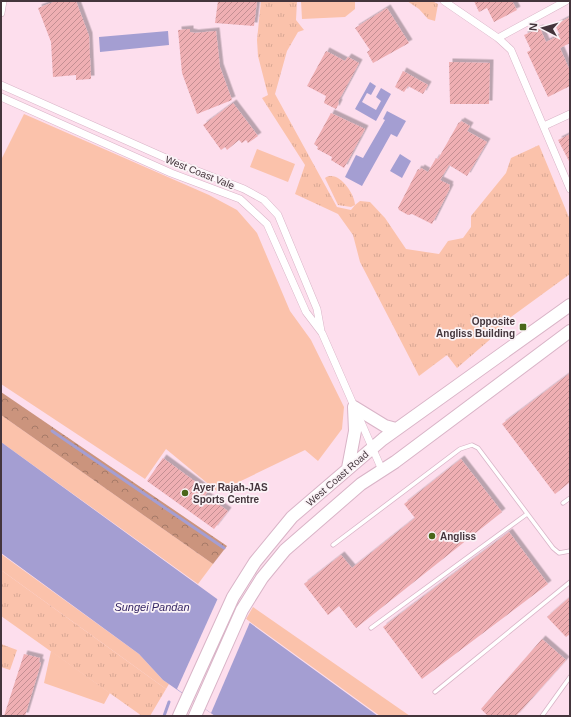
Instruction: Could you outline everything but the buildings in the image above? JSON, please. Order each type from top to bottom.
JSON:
[{"type":"main road","name":"West Coast Road","points":[[179,716],[231,602],[255,562],[292,517],[372,448],[570,305]]},
{"type":"main road","name":"West Coast Road","points":[[197,712],[242,610],[262,578],[285,550],[360,484],[382,470],[570,331]]},
{"type":"main road","points":[[354,406],[385,426],[396,430]]},
{"type":"main road","points":[[348,468],[355,431],[354,406]]},
{"type":"street","points":[[1,13],[3,1]]},
{"type":"street","points":[[444,1],[498,38],[515,56],[570,189]]},
{"type":"street","points":[[498,38],[566,1]]},
{"type":"street","name":"West Coast Vale","points":[[1,85],[177,163],[244,189],[264,200],[278,215],[317,309],[322,334]]},
{"type":"street","name":"West Coast Vale","points":[[1,97],[171,173],[240,199],[267,224],[306,312],[322,334],[382,470]]},
{"type":"street","points":[[544,126],[570,114]]},
{"type":"lane","points":[[333,545],[460,449],[468,446],[478,448],[556,551],[564,553],[570,551]]},
{"type":"lane","points":[[563,503],[570,498]]},
{"type":"lane","points":[[371,628],[527,514]]},
{"type":"lane","points":[[435,692],[570,582]]},
{"type":"lane","points":[[542,716],[570,677]]},
{"type":"green space","points":[[261,1],[297,1],[296,20],[304,30],[298,32],[287,51],[275,94],[337,207],[351,210],[360,201],[370,202],[385,218],[406,249],[439,254],[448,241],[463,238],[471,227],[471,216],[506,173],[511,158],[539,145],[570,220],[570,274],[511,317],[501,330],[457,368],[447,355],[419,376],[360,262],[353,235],[338,214],[295,194],[305,165],[262,98],[268,95],[258,56],[257,40]]},
{"type":"green space","points":[[301,1],[355,1],[355,9],[345,17],[302,19]]},
{"type":"green space","points":[[407,1],[432,1],[438,4],[435,21],[428,19],[419,9]]},
{"type":"green space","points":[[24,114],[209,195],[237,210],[257,233],[290,311],[311,340],[344,407],[342,429],[318,461],[305,450],[218,492],[166,449],[145,479],[1,384],[1,160]]},
{"type":"green space","points":[[257,149],[295,164],[288,182],[250,167]]},
{"type":"green space","points":[[330,176],[335,177],[345,184],[352,195],[355,205],[351,207],[338,205],[325,178]]},
{"type":"green space","points":[[1,392],[227,546],[213,564],[1,415]]},
{"type":"green space","points":[[1,415],[213,564],[198,584],[1,442]]},
{"type":"green space","points":[[1,554],[139,654],[163,680],[169,684],[166,689],[1,570]]},
{"type":"green space","points":[[1,570],[166,689],[150,716],[142,716],[1,616]]},
{"type":"green space","points":[[253,607],[410,716],[380,716],[246,619]]},
{"type":"green space","points":[[1,644],[17,650],[10,670],[1,667]]},
{"type":"green space","points":[[51,651],[110,693],[104,704],[44,683]]},
{"type":"water","points":[[168,31],[169,45],[100,52],[99,37]]},
{"type":"water","points":[[370,82],[376,86],[371,95],[367,93],[362,102],[376,110],[381,101],[376,97],[381,88],[391,94],[376,121],[355,109]]},
{"type":"water","points":[[387,111],[406,121],[397,137],[391,134],[362,186],[345,177],[356,155],[363,158],[385,120],[383,119]]},
{"type":"water","points":[[400,154],[411,161],[402,178],[390,171]]},
{"type":"water","name":"Sungei Pandan","points":[[1,442],[378,716],[215,716],[163,680],[139,654],[1,553]]},
{"type":"pier","points":[[218,598],[250,622],[211,713],[177,689]]},
{"type":"waterway","points":[[52,431],[224,548]]},
{"type":"waterway","points":[[164,716],[169,702]]},
{"type":"place","name":"Opposite Angliss Building","points":[[523,327]]},
{"type":"place","name":"Ayer Rajah-JAS Sports Centre","points":[[185,493]]},
{"type":"place","name":"Angliss","points":[[432,536]]}]
